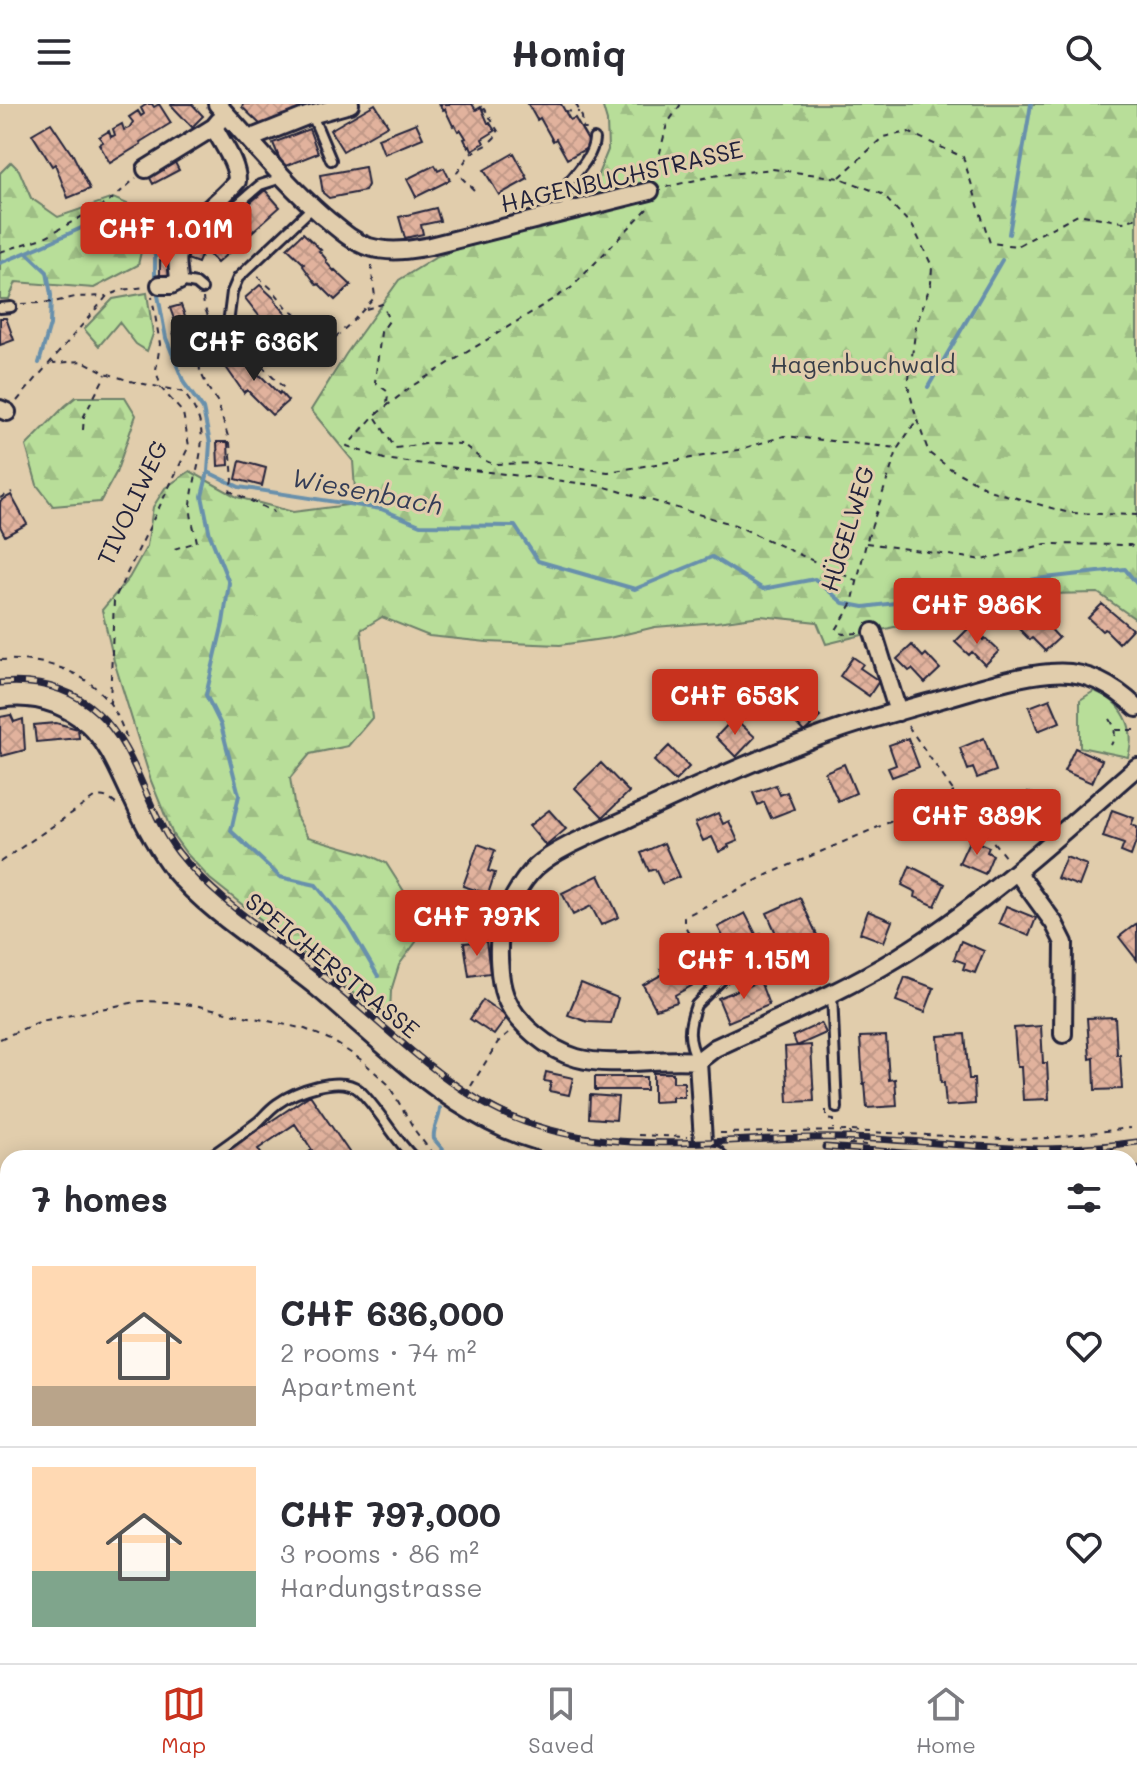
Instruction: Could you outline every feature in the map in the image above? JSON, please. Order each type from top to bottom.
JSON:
[{"type":"main road","name":"SPEICHERSTRASSE","points":[[0,696],[44,697],[77,712],[93,725],[116,757],[152,833],[191,884],[319,985],[431,1080],[471,1108],[512,1129],[565,1145],[600,1150]]},
{"type":"street","points":[[249,139],[350,104]]},
{"type":"street","points":[[146,169],[214,127],[221,109]]},
{"type":"street","name":"HAGENBUCHSTRASSE","points":[[221,109],[313,207],[347,236],[370,247],[400,251],[430,246],[567,213],[650,198]]},
{"type":"street","points":[[155,286],[179,281],[177,257],[191,228],[237,181],[233,163],[214,127]]},
{"type":"street","points":[[873,632],[901,716]]},
{"type":"street","points":[[1137,708],[1118,691],[1098,680],[1078,673],[1051,672],[993,684],[901,716],[803,743],[706,782],[566,848],[536,867],[514,896],[501,930],[500,965],[505,996],[522,1023],[545,1043],[577,1058],[698,1061],[715,1048],[897,958],[1017,872],[1137,767]]},
{"type":"street","points":[[1017,872],[1054,923],[1064,943],[1063,1034]]},
{"type":"street","points":[[698,1061],[704,1150]]},
{"type":"lane","points":[[312,115],[331,160]]},
{"type":"lane","points":[[567,213],[565,187],[590,154],[594,139]]},
{"type":"lane","points":[[197,245],[204,233],[260,185],[283,177]]},
{"type":"lane","points":[[228,324],[232,292],[238,278],[313,207]]},
{"type":"lane","points":[[179,281],[196,284],[202,289]]},
{"type":"lane","points":[[0,308],[11,307]]},
{"type":"lane","points":[[698,1061],[689,1044],[691,1019],[696,1005],[762,940]]},
{"type":"lane","points":[[832,992],[837,1108]]},
{"type":"lane","points":[[219,1150],[276,1104],[296,1092],[336,1083],[356,1087],[405,1150]]},
{"type":"path","points":[[576,104],[582,129],[588,129]]},
{"type":"path","points":[[681,104],[667,124],[650,198],[571,288],[412,386],[374,416],[347,446],[384,459],[602,486],[735,525],[857,581]]},
{"type":"path","points":[[474,190],[457,173],[470,154],[487,145],[499,133],[483,110]]},
{"type":"path","points":[[565,111],[580,111]]},
{"type":"path","points":[[840,178],[883,137],[908,132],[963,157],[990,243],[1017,246],[1078,214],[1123,222],[1137,218]]},
{"type":"path","points":[[0,252],[43,238],[110,201],[146,169]]},
{"type":"path","name":"HAGENBUCHSTRASSE","points":[[650,198],[713,176],[772,169],[840,178],[882,194],[913,227],[932,266],[931,283],[916,326],[908,386],[929,453],[992,491],[1069,513],[1137,515]]},
{"type":"path","points":[[259,278],[327,345],[375,297],[373,276]]},
{"type":"path","points":[[11,307],[75,297],[107,296],[122,290],[155,286],[160,344],[156,370],[161,388]]},
{"type":"path","points":[[202,289],[204,306],[213,329],[201,348],[200,371],[217,401],[230,443],[233,480],[230,491],[274,512]]},
{"type":"path","points":[[4,410],[107,296]]},
{"type":"path","points":[[362,310],[382,304],[389,321],[381,332],[375,382],[388,392],[387,406]]},
{"type":"path","points":[[242,337],[240,345],[287,391]]},
{"type":"path","points":[[51,361],[83,361],[130,381],[183,392],[194,404],[203,444],[190,508],[197,542],[174,549]]},
{"type":"path","points":[[83,430],[84,416],[106,373]]},
{"type":"path","name":"TIVOLIWEG","points":[[110,704],[114,600],[189,446],[183,413],[161,388]]},
{"type":"path","points":[[374,416],[395,448],[433,443],[463,444],[481,459],[493,464],[548,463],[608,472],[738,450],[784,436],[898,448]]},
{"type":"path","name":"HÜGELWEG","points":[[873,632],[843,634],[836,630],[852,605],[866,543],[898,448],[917,420]]},
{"type":"path","points":[[0,498],[12,492]]},
{"type":"path","points":[[866,543],[983,560],[1046,544],[1130,545],[1137,548]]},
{"type":"path","points":[[0,660],[23,659],[51,664],[76,675],[96,688],[110,704],[129,743]]},
{"type":"path","points":[[901,716],[954,792],[1002,853]]},
{"type":"path","points":[[1110,719],[1115,730],[1111,745]]},
{"type":"path","points":[[1115,730],[1135,730]]},
{"type":"path","points":[[711,984],[686,929],[684,917],[769,874],[954,792]]},
{"type":"path","points":[[0,862],[94,798],[108,797],[119,806],[125,806]]},
{"type":"path","points":[[0,1039],[41,1021],[141,1001],[171,1002],[305,1029],[331,1040],[360,1059],[388,1084],[430,1150]]},
{"type":"path","points":[[470,1087],[498,1042]]},
{"type":"path","points":[[711,1134],[850,1131],[1004,1139],[1050,1138],[1130,1128]]},
{"type":"path","points":[[850,1131],[849,1144],[869,1145]]},
{"type":"path","points":[[629,1135],[691,1135]]},
{"type":"green space","name":"Hagenbuchwald","points":[[602,104],[1137,104],[1137,620],[1098,593],[1048,594],[979,614],[926,619],[826,644],[817,622],[761,616],[655,627],[560,645],[429,636],[382,617],[361,630],[372,718],[348,746],[310,754],[290,778],[296,816],[308,837],[367,854],[386,863],[407,896],[416,925],[416,942],[399,965],[391,991],[390,1012],[382,1016],[210,879],[173,835],[151,781],[114,661],[102,610],[129,578],[147,546],[153,507],[165,488],[190,471],[237,497],[293,512],[356,504],[353,461],[311,410],[346,354],[399,280],[435,258],[588,199],[608,150],[607,121]]},
{"type":"green space","points":[[11,162],[19,170],[31,198],[58,217],[113,198],[137,208],[145,234],[138,265],[94,288],[16,282],[9,299],[0,299],[0,173]]},
{"type":"green space","points":[[147,293],[153,334],[147,351],[136,344],[119,322],[99,346],[84,329],[113,299]]},
{"type":"green space","points":[[76,397],[125,397],[136,415],[116,473],[100,502],[53,506],[37,485],[26,446]]},
{"type":"green space","points":[[1094,691],[1112,701],[1125,716],[1130,735],[1128,757],[1080,747],[1080,700]]},
{"type":"building","points":[[147,104],[154,107],[159,104],[171,123],[110,163],[99,144],[103,142],[99,137],[109,131],[111,137],[115,135],[113,129],[122,124],[124,130],[129,128],[133,122],[129,117],[138,111],[141,116],[144,114],[141,108]]},
{"type":"building","points":[[172,104],[192,104],[203,116],[192,127]]},
{"type":"building","points":[[243,104],[320,104],[262,126],[242,107]]},
{"type":"building","points":[[375,104],[388,125],[343,151],[330,130]]},
{"type":"building","points":[[439,104],[472,104],[476,110],[481,107],[495,131],[472,150],[461,130],[453,126]]},
{"type":"building","points":[[528,104],[561,104],[570,120],[575,118],[591,146],[567,159],[556,139],[553,141]]},
{"type":"building","points":[[51,123],[72,153],[90,189],[68,198],[55,164],[52,166],[32,134]]},
{"type":"building","points":[[416,123],[423,138],[384,154],[378,138]]},
{"type":"building","points":[[309,129],[318,153],[283,167],[273,143]]},
{"type":"building","points":[[514,153],[528,179],[499,195],[484,170]]},
{"type":"building","points":[[172,157],[179,170],[153,184],[146,170]]},
{"type":"building","points":[[435,165],[438,171],[444,168],[450,180],[416,197],[407,179]]},
{"type":"building","points":[[365,167],[368,185],[365,191],[329,198],[323,193],[320,175]]},
{"type":"building","points":[[265,190],[280,207],[217,263],[201,246]]},
{"type":"building","points":[[436,208],[440,221],[421,225],[423,234],[405,238],[399,217]]},
{"type":"building","points":[[303,233],[321,250],[334,271],[351,285],[335,300],[317,285],[304,264],[287,248]]},
{"type":"building","points":[[194,244],[204,249],[198,263],[187,259]]},
{"type":"building","points":[[160,260],[171,260],[171,281],[160,281]]},
{"type":"building","points":[[260,285],[299,328],[302,326],[328,351],[312,365],[295,349],[293,351],[285,342],[283,344],[245,298]]},
{"type":"building","points":[[181,305],[187,321],[196,318],[202,335],[192,339],[196,349],[182,355],[173,332],[178,330],[170,308]]},
{"type":"building","points":[[0,318],[6,318],[14,340],[0,345]]},
{"type":"building","points":[[239,349],[260,377],[288,401],[272,415],[247,390],[244,393],[223,363]]},
{"type":"building","points":[[217,442],[228,442],[229,465],[218,466]]},
{"type":"building","points":[[240,461],[266,468],[262,486],[236,479]]},
{"type":"building","points":[[11,495],[27,524],[5,536],[0,526],[0,501]]},
{"type":"building","points":[[1102,604],[1132,629],[1119,643],[1088,618]]},
{"type":"building","points":[[1029,612],[1059,638],[1045,651],[1015,625]]},
{"type":"building","points":[[970,627],[999,651],[985,665],[972,652],[969,655],[955,642]]},
{"type":"building","points":[[912,645],[940,669],[925,683],[897,659]]},
{"type":"building","points":[[853,657],[863,664],[860,668],[879,681],[869,696],[840,676]]},
{"type":"building","points":[[802,677],[811,687],[800,697],[820,717],[804,732],[779,705],[793,692],[790,689]]},
{"type":"building","points":[[1050,699],[1060,722],[1038,731],[1029,707]]},
{"type":"building","points":[[11,715],[14,722],[23,719],[25,750],[2,756],[0,717]]},
{"type":"building","points":[[734,718],[755,737],[736,757],[716,737]]},
{"type":"building","points":[[56,723],[78,729],[79,738],[36,742],[34,725]]},
{"type":"building","points":[[908,738],[919,767],[892,777],[888,768],[896,765],[889,745]]},
{"type":"building","points":[[984,738],[996,771],[977,778],[973,768],[968,770],[960,748]]},
{"type":"building","points":[[669,746],[689,767],[675,781],[654,761]]},
{"type":"building","points":[[1075,748],[1102,760],[1092,783],[1064,771]]},
{"type":"building","points":[[601,763],[629,792],[603,817],[575,788]]},
{"type":"building","points":[[844,764],[856,793],[838,801],[825,772]]},
{"type":"building","points":[[776,785],[780,795],[787,792],[794,809],[771,818],[764,802],[758,805],[753,793]]},
{"type":"building","points":[[1028,792],[1046,799],[1043,804],[1050,807],[1041,828],[1017,817]]},
{"type":"building","points":[[549,810],[566,829],[546,846],[529,826]]},
{"type":"building","points":[[1112,810],[1134,818],[1131,825],[1137,827],[1137,839],[1131,856],[1121,852],[1124,844],[1103,837]]},
{"type":"building","points":[[718,813],[723,824],[729,821],[738,841],[719,852],[712,837],[703,841],[695,823]]},
{"type":"building","points":[[970,839],[989,847],[987,852],[993,855],[985,874],[959,863]]},
{"type":"building","points":[[664,843],[679,877],[662,884],[655,869],[649,871],[641,853]]},
{"type":"building","points":[[478,844],[495,850],[488,871],[495,873],[488,894],[463,886]]},
{"type":"building","points":[[1066,857],[1087,865],[1079,886],[1057,878]]},
{"type":"building","points":[[910,866],[945,884],[935,906],[915,897],[916,892],[902,885]]},
{"type":"building","points":[[599,875],[619,917],[601,925],[591,906],[573,915],[562,893]]},
{"type":"building","points":[[800,898],[822,946],[788,961],[767,913]]},
{"type":"building","points":[[1006,906],[1036,918],[1029,936],[999,923]]},
{"type":"building","points":[[868,911],[892,921],[884,942],[860,933]]},
{"type":"building","points":[[745,913],[758,938],[731,952],[718,927]]},
{"type":"building","points":[[1137,923],[1137,960],[1119,937]]},
{"type":"building","points":[[486,941],[490,973],[469,976],[464,943]]},
{"type":"building","points":[[961,941],[984,951],[975,973],[963,969],[965,963],[954,959]]},
{"type":"building","points":[[679,959],[693,985],[675,995],[677,1002],[656,1009],[643,985],[663,974],[661,969]]},
{"type":"building","points":[[905,977],[934,988],[925,1012],[896,1001]]},
{"type":"building","points":[[760,981],[769,1005],[728,1022],[718,998]]},
{"type":"building","points":[[581,983],[618,998],[611,1023],[588,1022],[568,1015]]},
{"type":"building","points":[[483,1000],[507,1017],[494,1035],[470,1019]]},
{"type":"building","points":[[1115,1017],[1122,1089],[1095,1090],[1094,1058],[1090,1059],[1087,1018]]},
{"type":"building","points":[[821,1023],[826,1033],[797,1046],[793,1036]]},
{"type":"building","points":[[1041,1026],[1049,1099],[1023,1100],[1014,1028]]},
{"type":"building","points":[[965,1034],[969,1079],[974,1079],[975,1104],[946,1106],[938,1036]]},
{"type":"building","points":[[886,1036],[889,1080],[895,1079],[897,1106],[867,1108],[860,1037]]},
{"type":"building","points":[[811,1045],[814,1101],[788,1102],[785,1047]]},
{"type":"building","points":[[546,1072],[573,1078],[569,1095],[549,1091],[551,1082],[544,1081]]},
{"type":"building","points":[[653,1073],[673,1073],[673,1082],[684,1082],[684,1097],[653,1102]]},
{"type":"building","points":[[595,1077],[646,1077],[646,1090],[595,1090]]},
{"type":"building","points":[[310,1095],[348,1150],[312,1150],[295,1124],[259,1150],[228,1150]]},
{"type":"building","points":[[590,1095],[618,1097],[616,1120],[589,1118]]},
{"type":"waterway","points":[[1009,234],[1031,104]]},
{"type":"waterway","name":"Wiesenbach","points":[[0,263],[127,209],[155,255],[155,281]]},
{"type":"waterway","points":[[27,253],[47,272],[51,295],[50,325],[39,363]]},
{"type":"waterway","points":[[928,387],[1002,260]]},
{"type":"waterway","name":"Wiesenbach","points":[[157,290],[166,338],[184,383],[203,409],[210,443],[202,496],[210,535],[229,583],[206,695],[221,725],[239,795],[231,831],[280,877],[316,885],[348,925],[378,976]]},
{"type":"waterway","name":"Wiesenbach","points":[[208,472],[239,487],[381,509],[420,525],[515,526],[538,561],[635,589],[712,557],[763,589],[815,579],[843,603],[864,607],[965,594],[1036,579],[1125,569],[1137,584]]},
{"type":"waterway","points":[[440,1108],[434,1139],[443,1150]]},
{"type":"railway","points":[[0,683],[39,684],[64,691],[87,703],[122,743],[157,817],[178,852],[211,888],[459,1088],[523,1121],[567,1134],[612,1141],[658,1143],[845,1138],[1040,1149],[1112,1145]]},
{"type":"railway","points":[[1104,1146],[1137,1142]]},
{"type":"railway","points":[[825,1147],[865,1150]]}]
